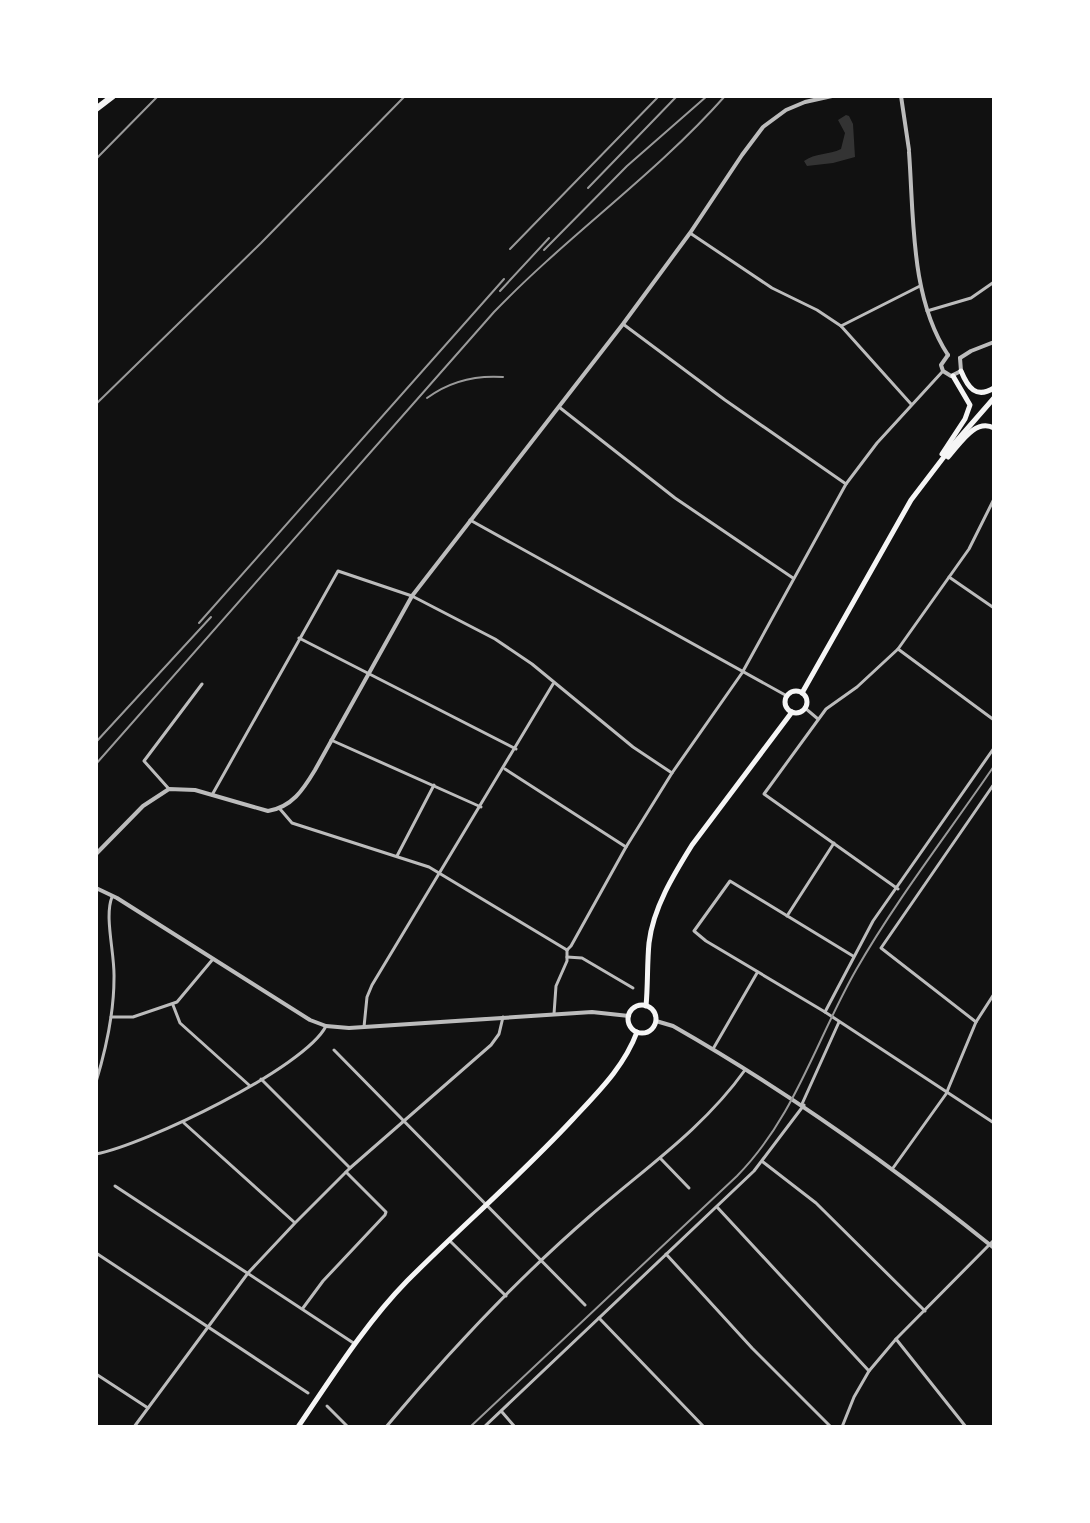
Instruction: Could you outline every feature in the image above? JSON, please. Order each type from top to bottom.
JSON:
[{"type":"highway","points":[[96,109],[113,96]]},
{"type":"main road","points":[[961,371],[965,382],[976,393],[983,394],[994,388]]},
{"type":"main road","points":[[802,693],[968,411],[968,398],[953,376]]},
{"type":"main road","points":[[925,480],[994,398]]},
{"type":"main road","points":[[925,480],[972,430],[987,424],[994,428]]},
{"type":"main road","points":[[792,692],[802,693],[807,701],[805,708],[792,712],[786,705],[787,696],[792,692]]},
{"type":"main road","points":[[646,1006],[649,941],[656,915],[678,868],[792,712]]},
{"type":"main road","points":[[637,1006],[646,1006],[654,1013],[656,1021],[649,1031],[637,1032],[629,1024],[629,1016],[637,1006]]},
{"type":"main road","points":[[298,1427],[387,1303],[533,1161],[608,1081],[630,1049],[637,1032]]},
{"type":"street","points":[[96,854],[143,806],[169,789],[195,790],[259,810],[280,809],[296,798],[412,596],[623,324],[763,127],[786,110],[832,96]]},
{"type":"street","points":[[901,96],[909,151],[916,252],[927,311],[948,355]]},
{"type":"street","points":[[690,233],[772,288],[817,310],[841,326],[911,404]]},
{"type":"street","points":[[927,311],[971,298],[994,282]]},
{"type":"street","points":[[841,326],[922,285]]},
{"type":"street","points":[[623,324],[846,484]]},
{"type":"street","points":[[960,358],[994,342]]},
{"type":"street","points":[[955,354],[960,358],[961,371],[953,376],[943,371],[941,362],[948,355],[955,354]]},
{"type":"street","points":[[554,1014],[556,986],[567,950],[626,847],[672,773],[742,673],[846,484],[911,404],[943,371]]},
{"type":"street","points":[[559,407],[675,498],[793,578]]},
{"type":"street","points":[[898,889],[764,794],[818,719],[898,649],[969,549],[994,499]]},
{"type":"street","points":[[470,520],[787,696]]},
{"type":"street","points":[[212,795],[338,571],[412,596],[495,639],[532,664],[633,747],[672,773]]},
{"type":"street","points":[[949,577],[994,608]]},
{"type":"street","points":[[299,638],[516,749]]},
{"type":"street","points":[[898,649],[994,720]]},
{"type":"street","points":[[169,789],[144,761],[202,684]]},
{"type":"street","points":[[364,1027],[367,997],[372,985],[553,684]]},
{"type":"street","points":[[805,708],[818,719]]},
{"type":"street","points":[[331,740],[481,807]]},
{"type":"street","points":[[825,1012],[873,921],[994,748]]},
{"type":"street","points":[[504,769],[626,847]]},
{"type":"street","points":[[976,1022],[881,948],[994,784]]},
{"type":"street","points":[[397,856],[434,785]]},
{"type":"street","points":[[280,809],[292,823],[440,873],[567,950]]},
{"type":"street","points":[[787,916],[834,843]]},
{"type":"street","points":[[853,956],[730,881],[694,931],[994,1123]]},
{"type":"street","points":[[96,888],[310,1020],[326,1026],[364,1027],[592,1012],[629,1016]]},
{"type":"street","points":[[96,1082],[110,1017],[114,962],[109,910],[113,896]]},
{"type":"street","points":[[567,957],[582,958],[633,988]]},
{"type":"street","points":[[110,1017],[133,1017],[181,999],[213,959]]},
{"type":"street","points":[[713,1049],[758,972]]},
{"type":"street","points":[[893,1168],[946,1094],[976,1022],[994,994]]},
{"type":"street","points":[[173,1003],[176,1017],[187,1030],[249,1085]]},
{"type":"street","points":[[134,1427],[248,1273],[350,1168],[491,1045],[499,1034],[503,1017]]},
{"type":"street","points":[[656,1021],[673,1026],[803,1104],[993,1244],[896,1339],[869,1371],[842,1427]]},
{"type":"street","points":[[484,1427],[762,1162],[803,1104],[839,1022]]},
{"type":"street","points":[[96,1154],[129,1146],[184,1123],[310,1048],[326,1026]]},
{"type":"street","points":[[334,1050],[585,1305]]},
{"type":"street","points":[[386,1427],[436,1368],[506,1296],[588,1217],[661,1159],[725,1096],[745,1070]]},
{"type":"street","points":[[261,1079],[350,1168]]},
{"type":"street","points":[[184,1123],[295,1223]]},
{"type":"street","points":[[661,1159],[689,1188]]},
{"type":"street","points":[[762,1162],[816,1203],[925,1311]]},
{"type":"street","points":[[302,1308],[386,1212],[346,1172]]},
{"type":"street","points":[[115,1186],[355,1344]]},
{"type":"street","points":[[717,1207],[869,1371]]},
{"type":"street","points":[[449,1240],[506,1296]]},
{"type":"street","points":[[96,1253],[308,1393]]},
{"type":"street","points":[[666,1254],[752,1348],[831,1427]]},
{"type":"street","points":[[599,1318],[704,1427]]},
{"type":"street","points":[[896,1339],[966,1427]]},
{"type":"street","points":[[96,1374],[148,1408]]},
{"type":"street","points":[[327,1406],[348,1427]]},
{"type":"street","points":[[500,1411],[515,1427]]},
{"type":"shaded area","points":[[846,115],[853,124],[855,157],[807,166],[804,161],[808,158],[841,149],[845,133],[838,120]]},
{"type":"tram line","points":[[470,1427],[737,1176],[757,1153],[790,1103],[856,970],[905,892],[994,766]]},
{"type":"railway","points":[[96,159],[158,96]]},
{"type":"railway","points":[[96,404],[261,243],[405,96]]},
{"type":"railway","points":[[510,249],[659,96]]},
{"type":"railway","points":[[588,188],[677,96]]},
{"type":"railway","points":[[544,250],[627,166],[707,96]]},
{"type":"railway","points":[[96,764],[494,312],[670,152],[725,96]]},
{"type":"railway","points":[[500,291],[549,238]]},
{"type":"railway","points":[[199,623],[504,279]]},
{"type":"railway","points":[[427,398],[463,380],[503,377]]},
{"type":"railway","points":[[96,742],[211,617]]}]
